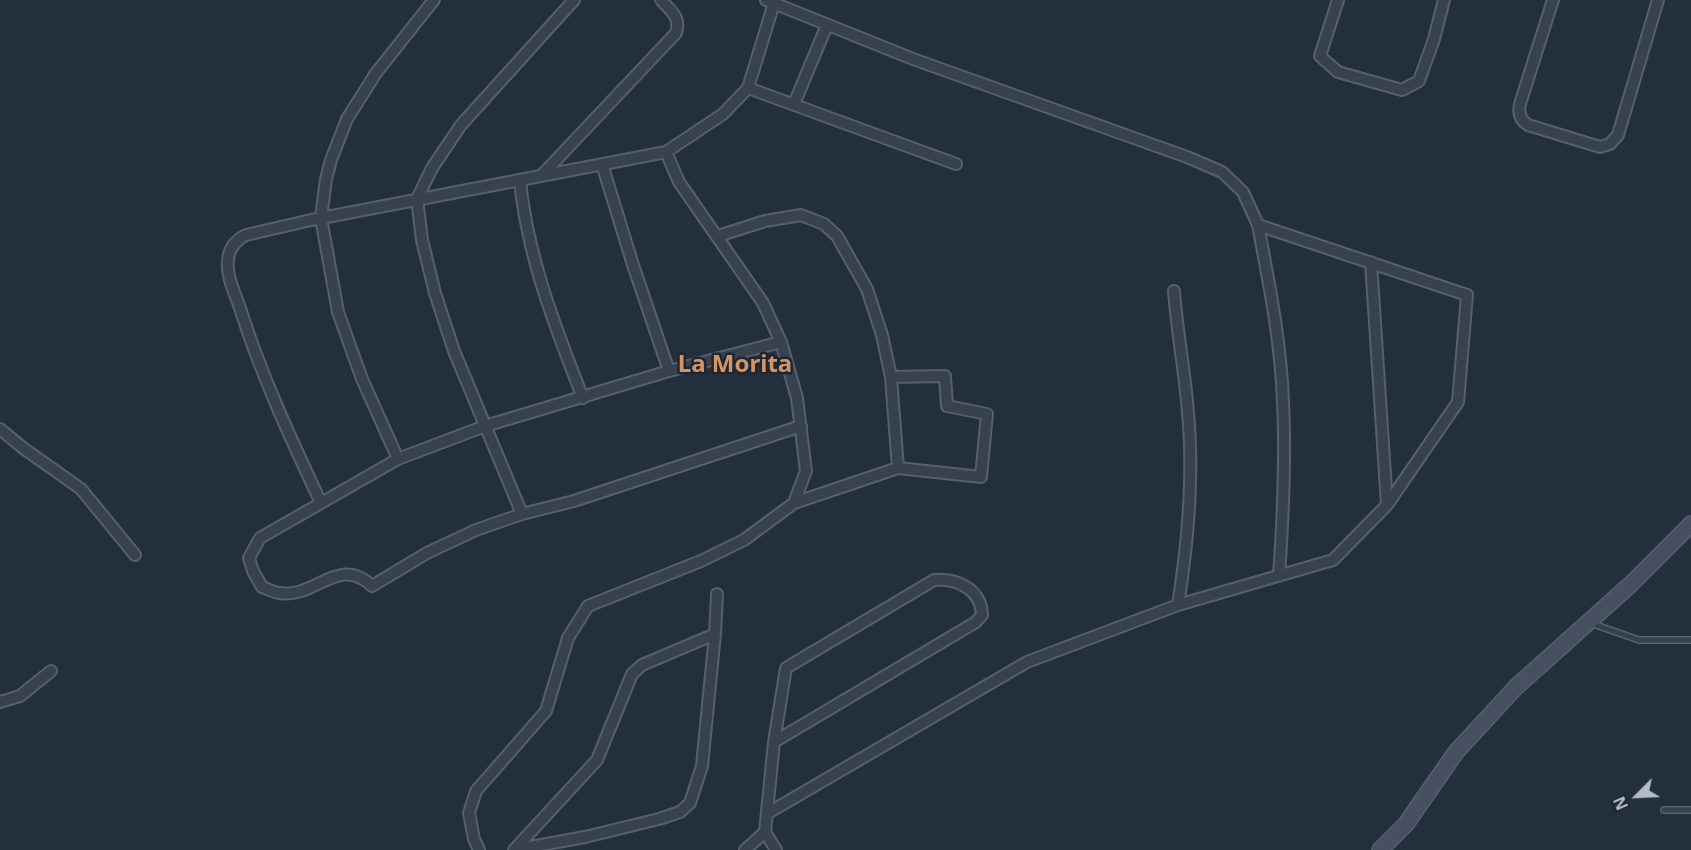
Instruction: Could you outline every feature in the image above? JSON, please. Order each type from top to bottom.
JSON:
[{"type":"street","points":[[398,459],[362,379],[338,312],[321,218],[331,160],[348,119],[376,73],[434,0]]},
{"type":"street","points":[[522,514],[454,351],[435,293],[422,240],[417,199],[432,168],[461,125],[574,0]]},
{"type":"street","points":[[542,176],[676,33],[678,22],[676,16],[661,0]]},
{"type":"street","points":[[1338,0],[1320,56],[1338,72],[1402,90],[1419,81],[1434,39],[1444,0]]},
{"type":"street","points":[[1553,0],[1520,104],[1519,114],[1528,125],[1600,147],[1611,144],[1618,135],[1658,0]]},
{"type":"street","points":[[321,503],[253,349],[229,275],[227,263],[233,246],[246,235],[321,218],[666,152],[723,114],[748,88],[770,2],[913,59],[1187,157],[1222,172],[1243,192],[1258,225],[1274,312],[1283,400],[1285,488],[1279,576]]},
{"type":"street","points":[[794,104],[827,25]]},
{"type":"street","points":[[748,88],[956,164]]},
{"type":"street","points":[[666,152],[679,182],[698,212],[718,236],[763,303],[781,342],[797,398],[806,471],[794,503]]},
{"type":"street","points":[[602,164],[669,371]]},
{"type":"street","points":[[520,180],[524,214],[540,277],[559,336],[583,398]]},
{"type":"street","points":[[718,236],[765,221],[801,215],[824,224],[837,236],[867,289],[882,334],[891,377],[898,468]]},
{"type":"street","points":[[768,813],[1027,662],[1178,605],[1333,560],[1387,505],[1458,402],[1467,295],[1258,225]]},
{"type":"street","points":[[1371,262],[1387,505]]},
{"type":"street","points":[[1174,291],[1188,413],[1190,475],[1187,548],[1178,605]]},
{"type":"street","points":[[781,342],[669,371],[486,426],[398,459],[260,538],[249,558],[262,587],[280,594],[295,592],[349,573],[363,577],[372,586],[427,553],[476,530],[522,514],[574,501],[801,426]]},
{"type":"street","points":[[479,850],[474,839],[469,813],[476,791],[546,711],[568,638],[588,606],[701,561],[744,540],[794,503],[898,468],[981,477],[987,414],[947,406],[945,376],[891,377]]},
{"type":"street","points":[[0,429],[81,489],[135,555]]},
{"type":"street","points":[[1380,850],[1406,824],[1456,752],[1516,687],[1630,585],[1691,524]]},
{"type":"street","points":[[745,850],[765,832],[774,742],[786,669],[934,580],[952,581],[964,585],[978,599],[982,615],[976,622],[774,742]]},
{"type":"street","points":[[514,850],[585,837],[659,819],[680,812],[690,803],[702,766],[717,594]]},
{"type":"street","points":[[514,850],[597,760],[632,674],[642,665],[715,634]]},
{"type":"street","points":[[0,702],[20,696],[51,671]]},
{"type":"street","points":[[765,832],[776,850]]},
{"type":"lane","points":[[1589,623],[1639,640],[1691,640]]},
{"type":"lane","points":[[1664,810],[1691,810]]},
{"type":"district","name":"La Morita","points":[[735,365]]}]
